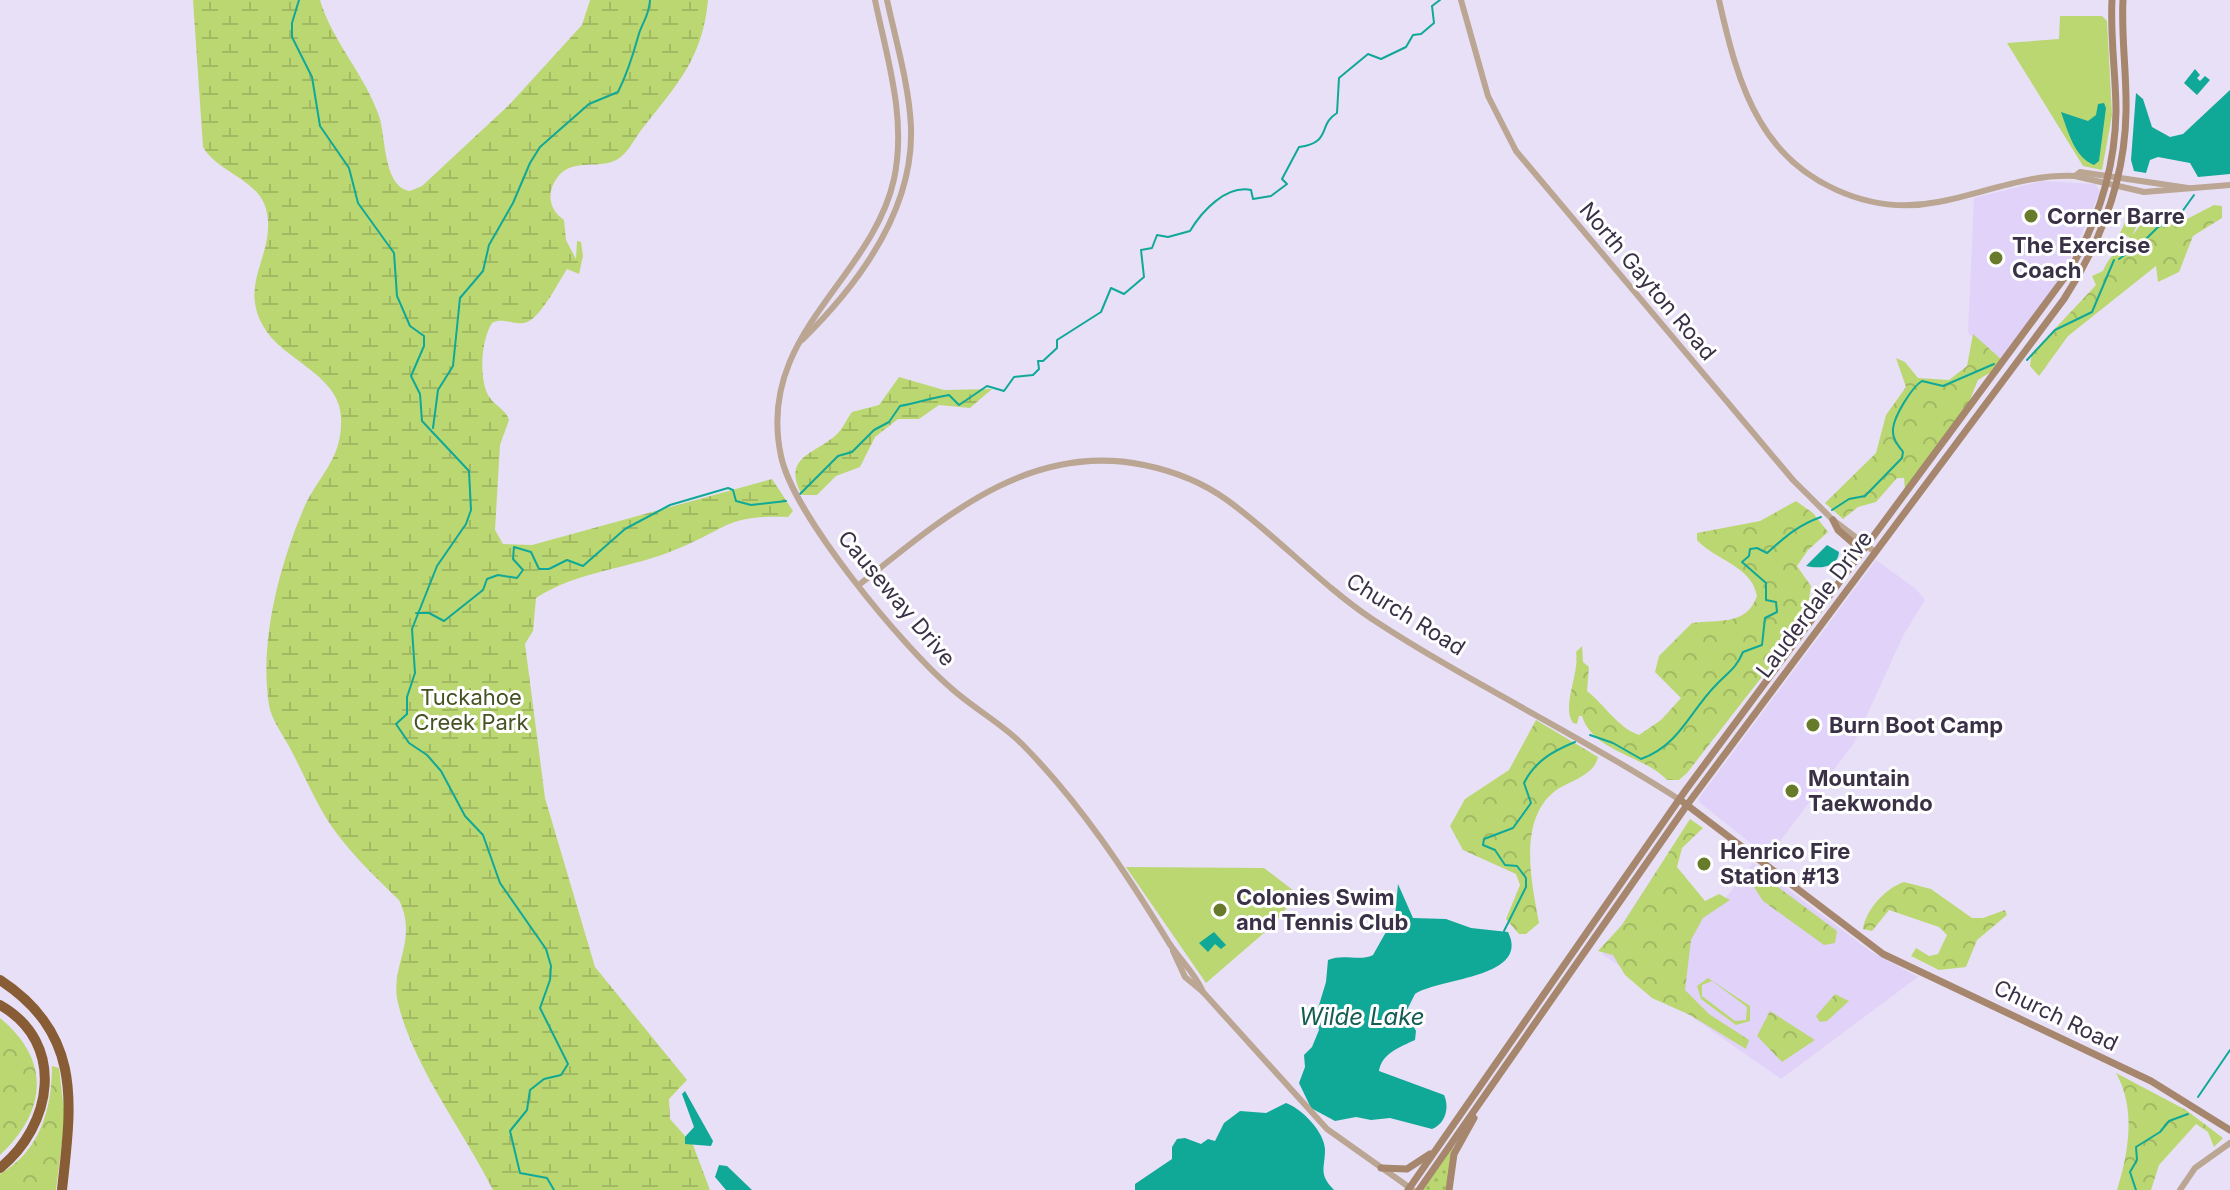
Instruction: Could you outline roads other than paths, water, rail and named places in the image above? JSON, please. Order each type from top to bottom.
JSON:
[{"type":"highway","points":[[0,980],[36,1012],[62,1059],[71,1111],[62,1190]]},
{"type":"highway","points":[[0,1005],[31,1033],[46,1076],[46,1093],[37,1125],[21,1149],[0,1168]]},
{"type":"main road","name":"Lauderdale Drive","points":[[1410,1189],[1683,802],[1855,564],[1871,549],[2064,279],[2085,242],[2106,180],[2116,118],[2112,0]]},
{"type":"main road","name":"Lauderdale Drive","points":[[1419,1190],[1683,802],[1871,549],[2064,299],[2098,240],[2116,183],[2126,112],[2123,0]]},
{"type":"main road","points":[[1833,520],[1857,549],[1855,564]]},
{"type":"main road","name":"Church Road","points":[[1683,802],[1877,947],[2151,1081],[2200,1110],[2212,1113],[2214,1119],[2230,1130]]},
{"type":"main road","points":[[1449,1190],[1456,1150],[1489,1088]]},
{"type":"main road","points":[[1381,1168],[1407,1169],[1437,1148]]},
{"type":"street","name":"Causeway Drive","points":[[875,0],[898,119],[894,181],[875,228],[812,318],[780,397],[777,418],[781,458],[788,481],[804,511],[928,667],[1020,742],[1087,816],[1172,947],[1185,977],[1203,992],[1316,1119],[1410,1189]]},
{"type":"street","name":"Causeway Drive","points":[[800,343],[877,248],[892,220],[905,184],[910,123],[887,0]]},
{"type":"street","name":"North Gayton Road","points":[[1461,0],[1488,96],[1516,151],[1793,480],[1833,520],[1871,549]]},
{"type":"street","points":[[1719,0],[1747,95],[1759,121],[1791,161],[1829,187],[1869,201],[1919,205],[2030,177],[2075,176],[2080,172],[2116,183],[2188,188],[2230,185]]},
{"type":"street","name":"Church Road","points":[[860,584],[977,496],[1022,473],[1087,460],[1156,467],[1193,481],[1227,500],[1334,590],[1395,633],[1597,747],[1683,802]]},
{"type":"street","points":[[2180,1190],[2195,1168],[2230,1143]]},
{"type":"water","points":[[2195,69],[2200,81],[2205,76],[2210,80],[2197,95],[2184,83]]},
{"type":"water","points":[[2230,90],[2230,174],[2198,177],[2190,163],[2158,157],[2150,160],[2146,173],[2134,171],[2131,160],[2136,93],[2143,99],[2152,127],[2170,137],[2183,134]]},
{"type":"water","points":[[2104,103],[2106,108],[2099,161],[2094,165],[2077,150],[2061,112],[2088,121],[2096,115],[2098,104]]},
{"type":"water","points":[[1827,545],[1839,552],[1832,564],[1806,566]]},
{"type":"water","name":"Wilde Lake","points":[[1398,884],[1413,918],[1446,919],[1471,928],[1508,932],[1512,947],[1506,959],[1495,968],[1415,994],[1406,1012],[1416,1031],[1415,1040],[1392,1051],[1381,1065],[1379,1071],[1444,1095],[1445,1115],[1432,1129],[1390,1118],[1371,1120],[1356,1117],[1335,1121],[1311,1108],[1299,1083],[1305,1067],[1304,1055],[1312,1047],[1319,1030],[1316,1015],[1326,982],[1328,960],[1373,955],[1395,916]]},
{"type":"water","points":[[1214,932],[1226,945],[1221,949],[1215,944],[1208,952],[1199,943]]},
{"type":"water","points":[[685,1091],[713,1141],[711,1146],[685,1144],[685,1137],[694,1127],[682,1094]]},
{"type":"water","points":[[1286,1103],[1305,1115],[1321,1136],[1325,1150],[1324,1175],[1334,1190],[1135,1190],[1135,1184],[1172,1159],[1172,1147],[1177,1139],[1185,1138],[1201,1144],[1208,1139],[1215,1141],[1224,1123],[1240,1111],[1266,1113]]},
{"type":"water","points":[[719,1165],[727,1166],[752,1190],[726,1190],[715,1177]]},
{"type":"waterway","points":[[299,0],[292,23],[292,37],[312,77],[320,126],[349,168],[358,203],[394,253],[397,296],[410,326],[424,336],[424,346],[411,376],[420,394],[422,421],[469,471],[471,510],[466,524],[437,566],[412,629],[415,673],[407,697],[407,714],[396,724],[409,743],[427,755],[441,771],[465,816],[483,835],[500,883],[546,949],[551,966],[550,980],[540,1008],[568,1064],[561,1075],[544,1079],[530,1090],[527,1110],[510,1131],[520,1173],[547,1178],[554,1190]]},
{"type":"waterway","points":[[433,428],[438,390],[453,366],[460,298],[483,271],[489,245],[540,147],[589,104],[618,92],[650,0]]},
{"type":"waterway","points":[[800,494],[838,456],[852,452],[874,430],[889,422],[900,406],[949,395],[959,405],[987,386],[1004,391],[1014,377],[1033,375],[1039,369],[1038,361],[1043,361],[1057,348],[1057,340],[1101,312],[1111,288],[1124,294],[1144,277],[1141,250],[1152,248],[1157,235],[1168,237],[1190,231],[1208,208],[1233,191],[1251,190],[1253,199],[1271,196],[1287,184],[1282,179],[1299,147],[1310,145],[1321,137],[1327,123],[1337,113],[1339,78],[1368,54],[1381,59],[1406,47],[1413,35],[1421,34],[1434,23],[1432,6],[1440,0]]},
{"type":"waterway","points":[[2145,240],[2158,227],[2179,216],[2194,195]]},
{"type":"waterway","points":[[2119,259],[2142,243]]},
{"type":"waterway","points":[[2027,360],[2055,330],[2092,312],[2114,260]]},
{"type":"waterway","points":[[1832,510],[1849,499],[1865,496],[1902,458],[1903,452],[1893,436],[1894,423],[1904,402],[1918,384],[1922,381],[1943,386],[1994,364]]},
{"type":"waterway","points":[[416,613],[429,613],[444,621],[483,590],[487,579],[498,575],[517,578],[523,570],[513,559],[514,547],[531,552],[539,569],[549,569],[567,560],[583,566],[625,529],[670,505],[728,488],[733,490],[736,501],[751,505],[786,501]]},
{"type":"waterway","points":[[1590,735],[1613,743],[1641,759],[1675,737],[1743,652],[1762,645],[1765,618],[1777,612],[1776,602],[1766,600],[1766,583],[1742,562],[1749,556],[1750,549],[1757,548],[1767,553],[1799,528],[1821,517]]},
{"type":"waterway","points":[[1504,931],[1526,887],[1526,878],[1517,866],[1505,865],[1495,850],[1483,845],[1484,839],[1513,828],[1531,803],[1524,783],[1528,775],[1545,758],[1575,742]]},
{"type":"waterway","points":[[2198,1097],[2230,1050]]},
{"type":"waterway","points":[[2136,1190],[2130,1172],[2137,1160],[2136,1147],[2160,1132],[2169,1121],[2188,1114]]},
{"type":"place","name":"Corner Barre","points":[[2031,216]]},
{"type":"place","name":"The Exercise Coach","points":[[1996,258]]},
{"type":"place","name":"Burn Boot Camp","points":[[1813,725]]},
{"type":"place","name":"Mountain Taekwondo","points":[[1792,791]]},
{"type":"place","name":"Henrico Fire Station #13","points":[[1704,864]]},
{"type":"place","name":"Colonies Swim and Tennis Club","points":[[1220,910]]},
{"type":"park label","name":"Tuckahoe Creek Park","points":[[471,710]]}]
